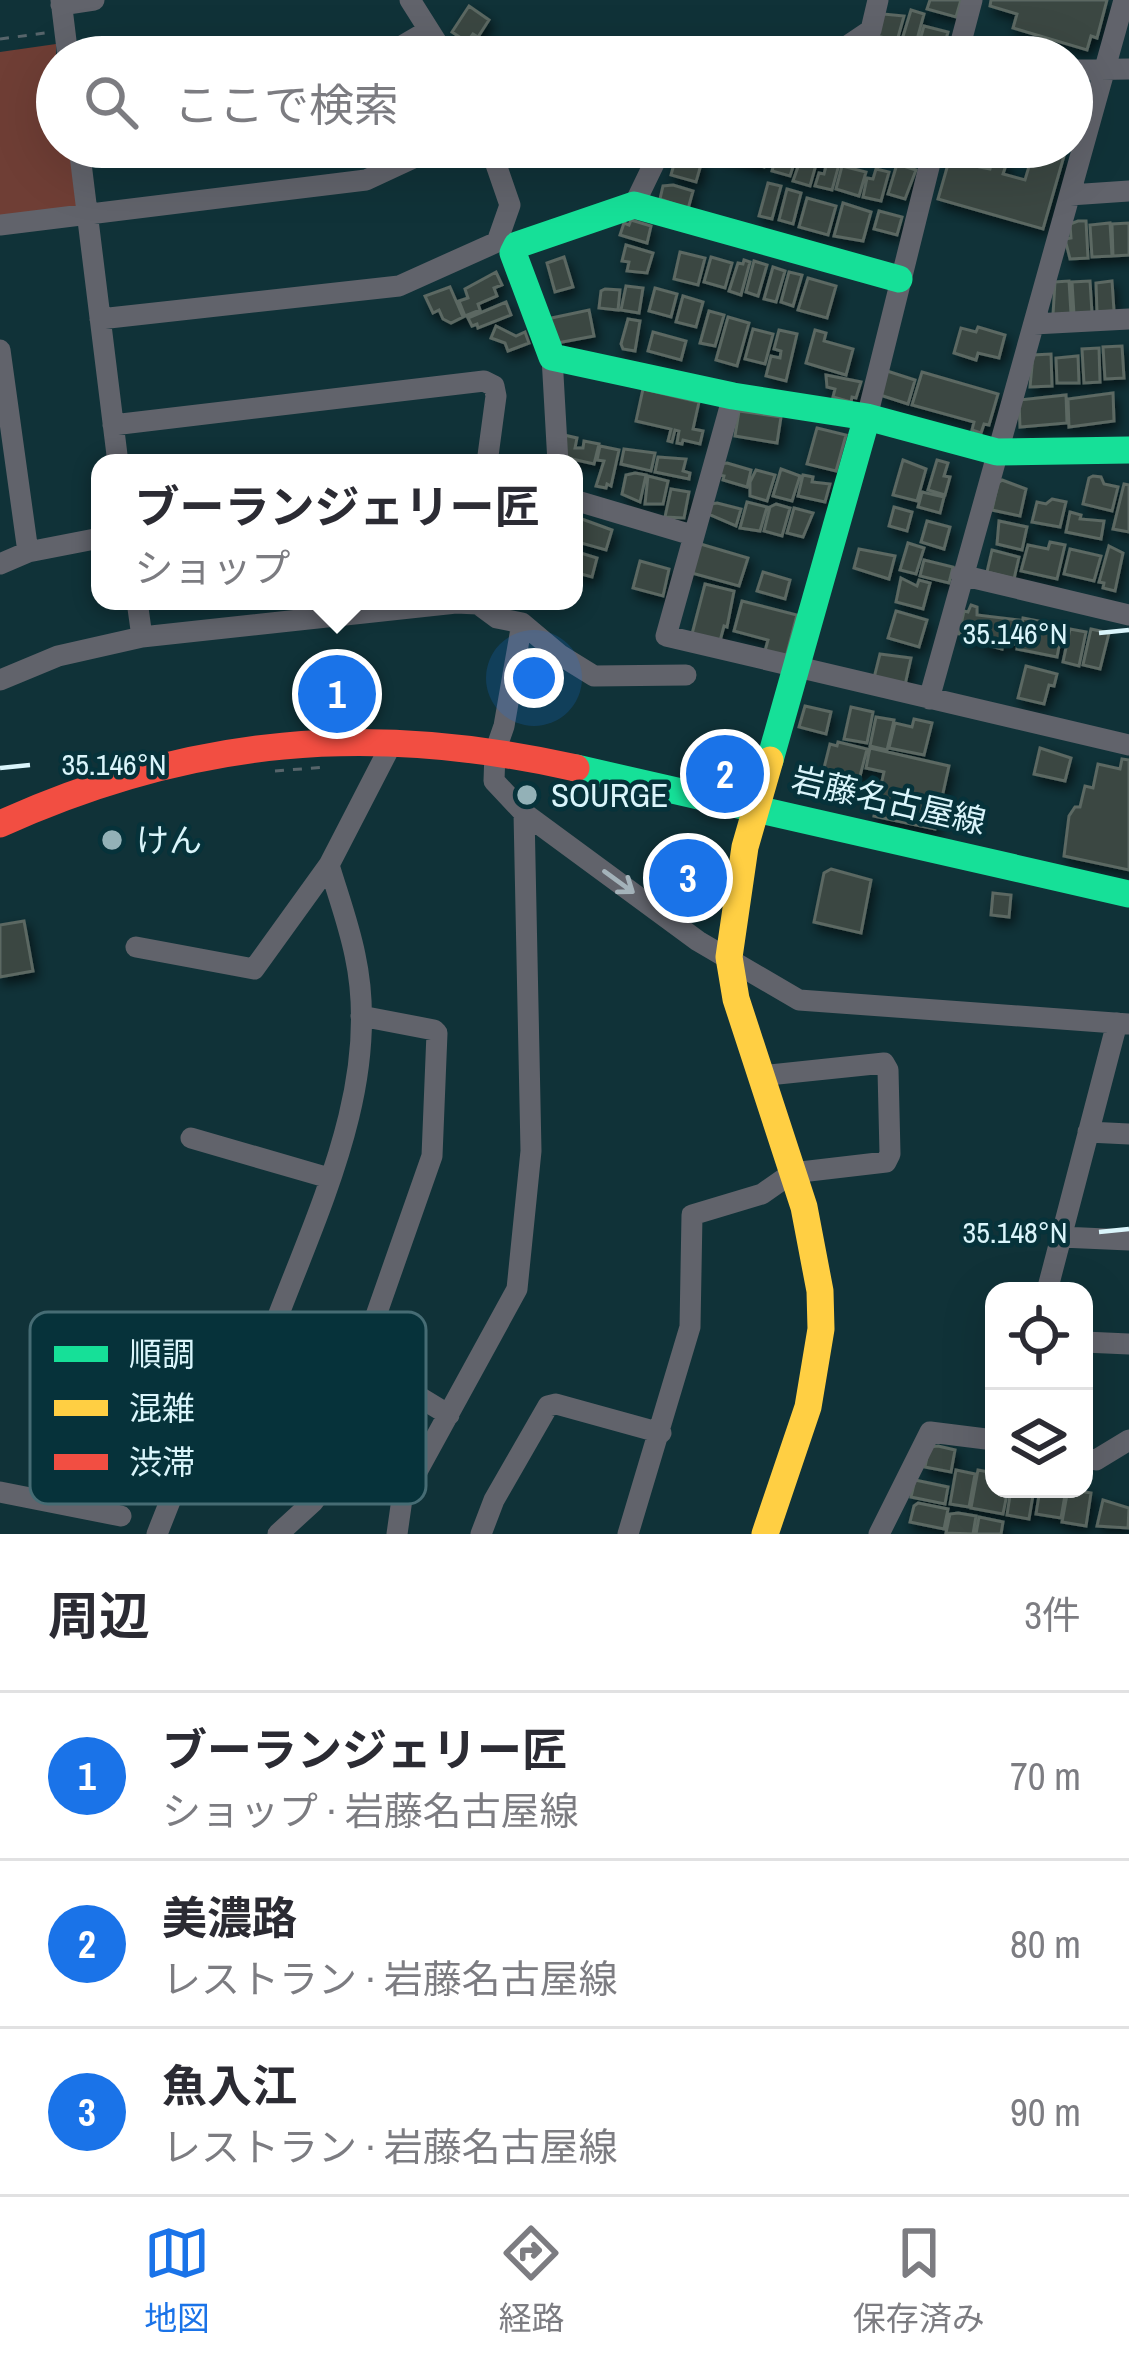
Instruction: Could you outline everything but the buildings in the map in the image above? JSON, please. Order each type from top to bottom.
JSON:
[{"type":"street","points":[[65,36],[61,3],[94,0]]},
{"type":"street","points":[[410,0],[433,36]]},
{"type":"street","points":[[863,36],[871,31],[878,0]]},
{"type":"street","points":[[963,36],[972,0]]},
{"type":"street","points":[[1093,135],[1118,70],[1124,0]]},
{"type":"street","points":[[419,36],[429,30]]},
{"type":"street","points":[[81,168],[117,454]]},
{"type":"street","points":[[0,225],[366,181],[393,168]]},
{"type":"street","points":[[100,319],[399,286],[497,242],[510,205],[497,168]]},
{"type":"street","points":[[634,205],[652,168]]},
{"type":"street","points":[[764,1534],[800,1429],[821,1328],[815,1253],[736,998],[729,957],[745,847],[867,417],[928,168]]},
{"type":"street","points":[[929,699],[1080,168]]},
{"type":"street","points":[[1070,195],[1129,191]]},
{"type":"street","points":[[557,454],[552,358],[513,259],[517,245],[634,205],[899,279]]},
{"type":"street","points":[[1034,324],[1129,320]]},
{"type":"street","points":[[0,350],[7,444],[28,552]]},
{"type":"street","points":[[552,358],[733,396],[867,417],[997,452],[1129,450]]},
{"type":"street","points":[[113,425],[484,381],[494,386],[496,396],[489,454]]},
{"type":"street","points":[[733,396],[666,636],[1129,745]]},
{"type":"street","points":[[583,503],[692,535]]},
{"type":"street","points":[[0,564],[28,552],[91,540]]},
{"type":"street","points":[[961,575],[1129,615]]},
{"type":"street","points":[[138,610],[142,637]]},
{"type":"street","points":[[0,680],[58,656],[142,637],[391,610]]},
{"type":"street","points":[[497,610],[595,676],[686,676]]},
{"type":"street","points":[[522,623],[495,752],[494,782],[524,813],[698,941],[799,1000],[1123,1024],[1088,1132],[1049,1282]]},
{"type":"street","points":[[136,947],[254,969],[329,865],[393,741]]},
{"type":"street","name":"岩藤名古屋線","points":[[0,824],[125,771],[310,742],[393,741],[495,752],[758,806],[1129,894]]},
{"type":"street","points":[[426,1456],[517,1289],[532,1150],[524,813]]},
{"type":"street","points":[[279,1312],[352,1110],[361,1016],[356,957],[329,865]]},
{"type":"street","points":[[361,1016],[434,1030],[432,1156],[384,1312]]},
{"type":"street","points":[[628,1534],[690,1327],[692,1214],[762,1193],[791,1173],[886,1162],[890,1154],[884,1063],[759,1076]]},
{"type":"street","points":[[1088,1132],[1129,1133]]},
{"type":"street","points":[[191,1138],[329,1178]]},
{"type":"street","points":[[1061,1238],[1129,1240]]},
{"type":"street","points":[[1093,1342],[1129,1344]]},
{"type":"street","points":[[426,1401],[449,1415]]},
{"type":"street","points":[[481,1534],[494,1500],[548,1406],[556,1404],[661,1433]]},
{"type":"street","points":[[879,1534],[930,1432],[985,1439]]},
{"type":"street","points":[[1093,1460],[1129,1440]]},
{"type":"street","points":[[0,1492],[30,1498]]},
{"type":"street","points":[[60,1504],[121,1516]]},
{"type":"street","points":[[158,1534],[170,1504]]},
{"type":"street","points":[[278,1534],[311,1504]]},
{"type":"street","points":[[397,1534],[401,1504]]},
{"type":"path","points":[[0,39],[64,31]]},
{"type":"path","points":[[273,771],[341,766]]},
{"type":"shaded area","points":[[36,47],[36,168],[72,168],[77,209],[0,219],[0,52]]},
{"type":"traffic: fast","points":[[899,279],[634,205],[517,245],[513,253],[552,357],[733,396],[867,417],[997,452],[1129,450]]},
{"type":"traffic: fast","points":[[770,760],[867,417]]},
{"type":"traffic: fast","points":[[576,768],[1129,894]]},
{"type":"traffic: slow","points":[[765,1534],[808,1407],[821,1329],[820,1291],[804,1207],[736,999],[729,957],[745,847],[770,760]]},
{"type":"traffic: jam","points":[[0,824],[142,772],[283,746],[427,745],[576,768]]},
{"type":"place","name":"ブーランジェリー匠","points":[[337,694]]},
{"type":"place","name":"美濃路","points":[[725,774]]},
{"type":"place","name":"SOURGE","points":[[527,795]]},
{"type":"place","name":"けん","points":[[112,840]]},
{"type":"place","name":"魚入江","points":[[688,878]]}]
